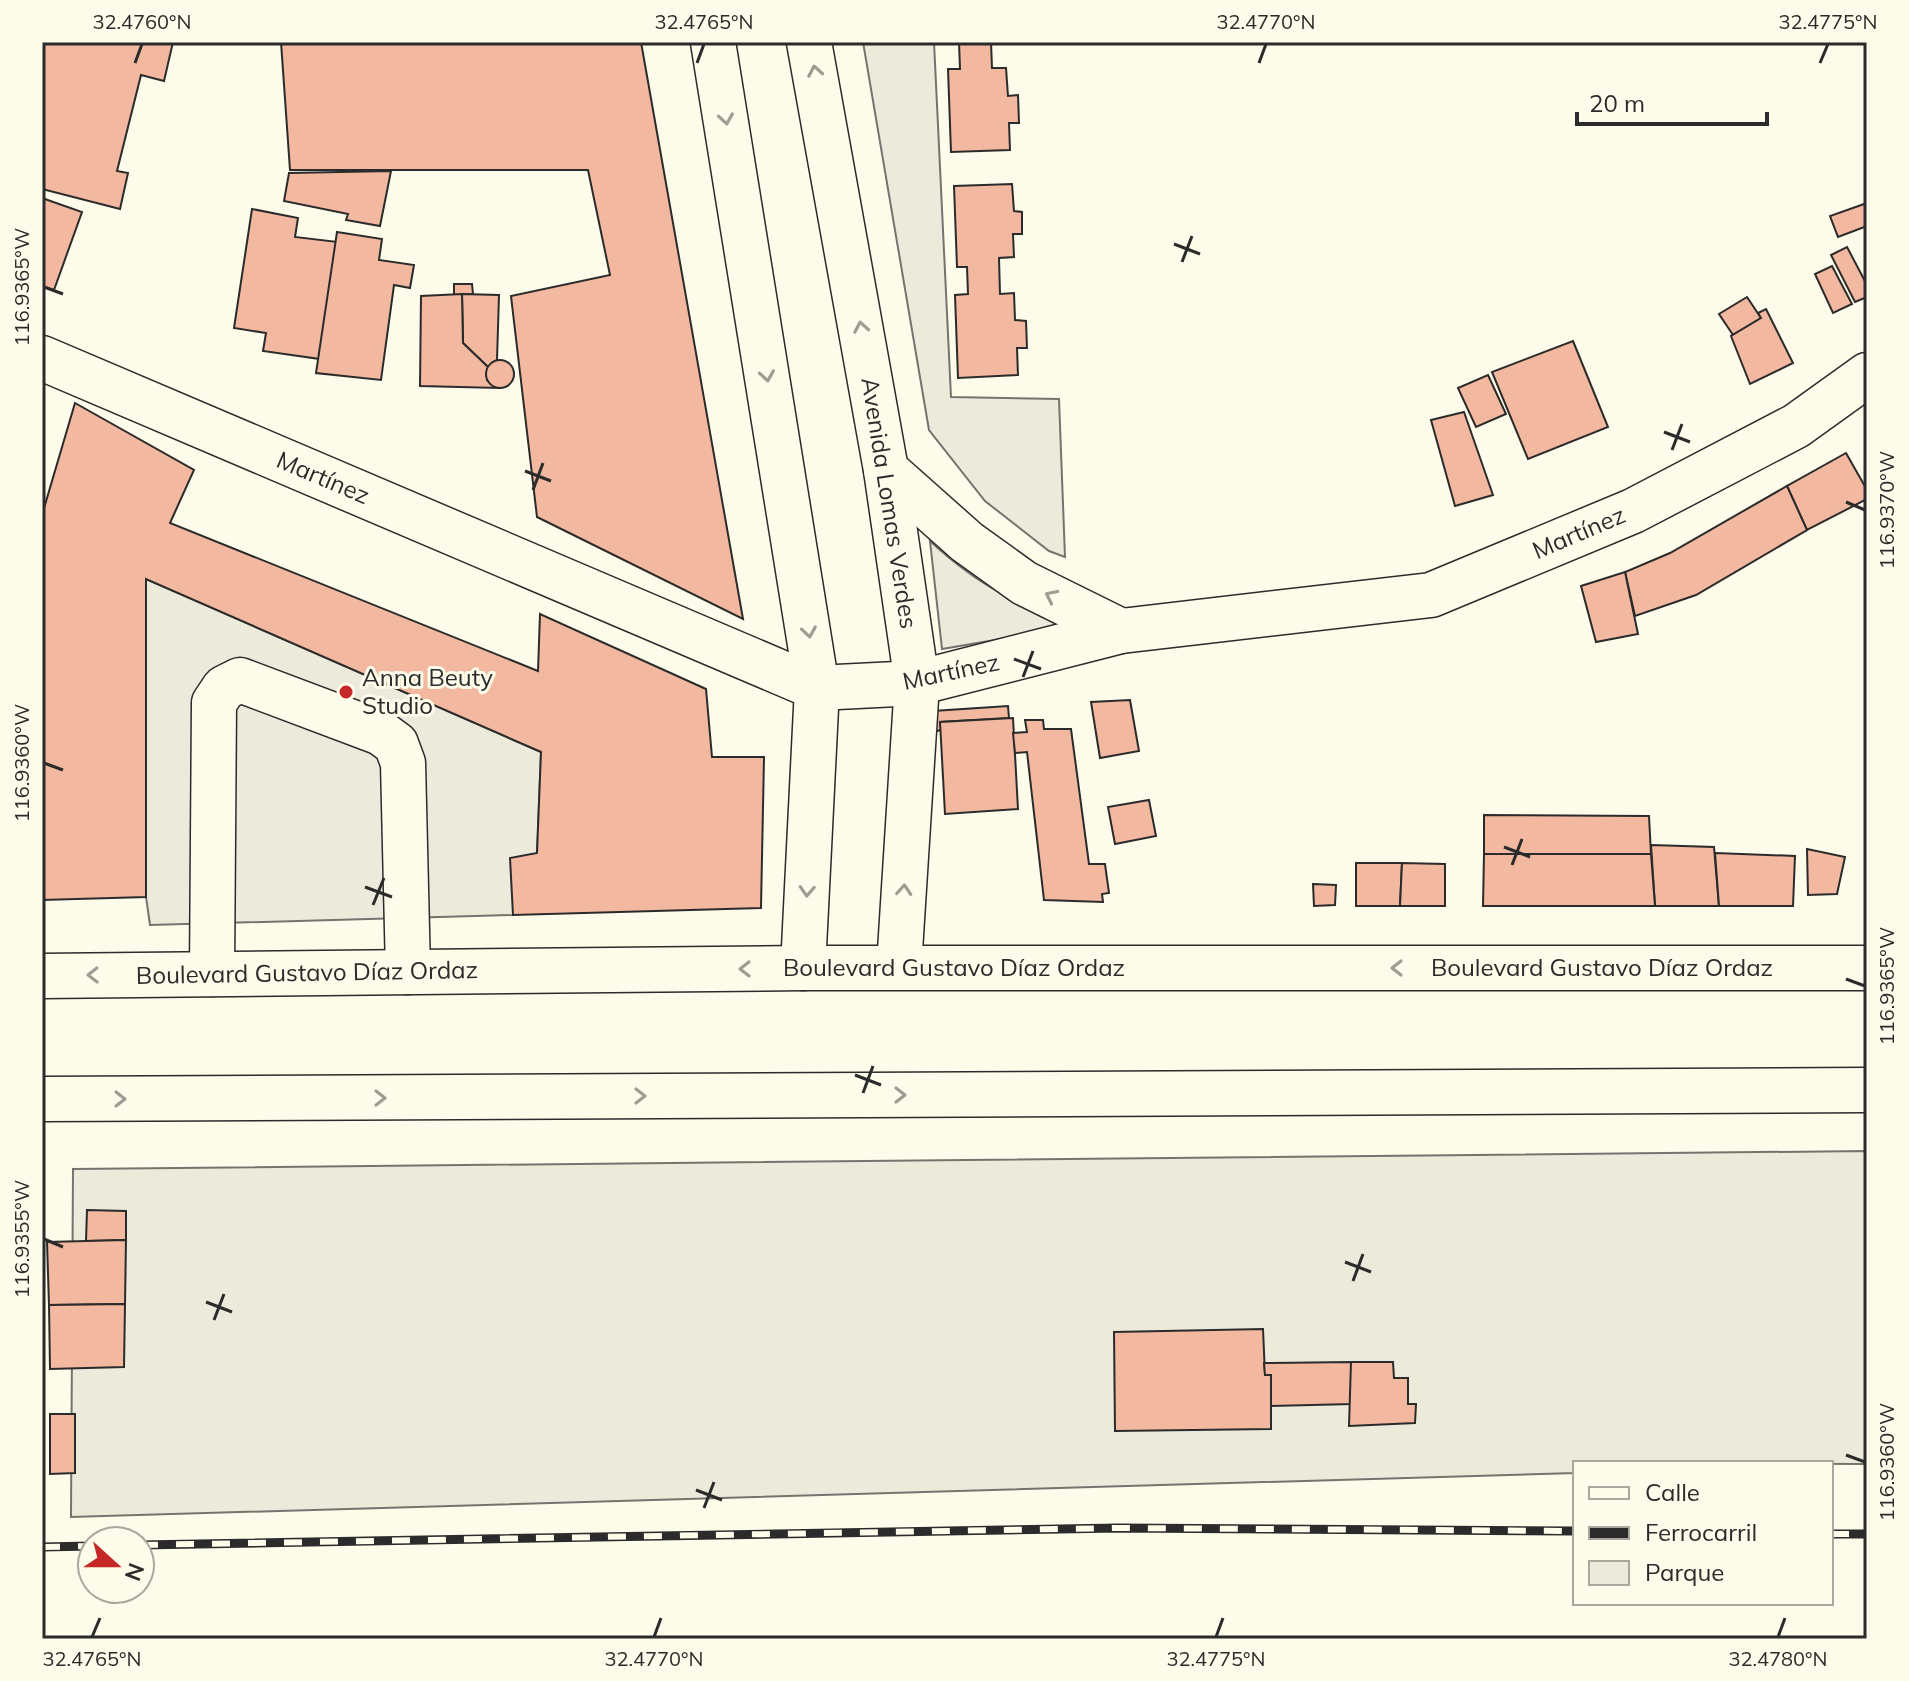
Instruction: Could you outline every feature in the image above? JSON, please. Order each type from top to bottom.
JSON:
[{"type":"main road","points":[[713,42],[817,688],[803,968]]},
{"type":"main road","name":"Avenida Lomas Verdes","points":[[809,42],[886,470],[917,683],[899,967]]},
{"type":"main road","name":"Martínez","points":[[42,358],[817,688],[917,683],[1121,631],[1431,595],[1633,511],[1796,426],[1867,375]]},
{"type":"main road","points":[[886,470],[967,542],[1024,583],[1121,631]]},
{"type":"main road","points":[[212,974],[214,703],[224,688],[240,680],[381,733],[396,744],[403,763],[408,972]]},
{"type":"main road","name":"Boulevard Gustavo Díaz Ordaz","points":[[42,976],[899,967],[1867,968]]},
{"type":"main road","points":[[42,1099],[1867,1090]]},
{"type":"green space","points":[[863,42],[934,42],[951,397],[1059,399],[1065,557],[1049,551],[985,501],[929,430]]},
{"type":"green space","points":[[930,541],[949,558],[1001,593],[1083,625],[942,649]]},
{"type":"green space","points":[[1867,1151],[1867,1464],[1833,1464],[1833,1461],[1573,1461],[1573,1473],[71,1517],[73,1169]]},
{"type":"shaded area","points":[[146,579],[541,752],[537,853],[513,915],[150,925],[146,897]]},
{"type":"building","points":[[42,42],[173,42],[164,81],[141,75],[117,171],[128,173],[120,209],[42,189]]},
{"type":"building","points":[[281,42],[641,42],[743,619],[537,517],[511,296],[610,275],[588,170],[290,170]]},
{"type":"building","points":[[959,42],[991,42],[992,68],[1006,68],[1008,96],[1018,95],[1019,123],[1009,123],[1010,150],[951,152],[948,69],[960,69]]},
{"type":"building","points":[[391,171],[380,226],[346,220],[348,214],[284,201],[289,173]]},
{"type":"building","points":[[1012,184],[1014,211],[1022,212],[1022,234],[1013,234],[1014,257],[999,258],[1000,294],[1014,293],[1015,320],[1026,321],[1027,348],[1017,348],[1018,375],[958,378],[955,295],[968,294],[967,267],[957,267],[954,186]]},
{"type":"building","points":[[42,198],[82,212],[54,290],[42,286]]},
{"type":"building","points":[[1867,203],[1867,226],[1838,237],[1830,216]]},
{"type":"building","points":[[252,209],[298,218],[295,237],[338,242],[320,359],[263,351],[266,333],[234,328]]},
{"type":"building","points":[[337,232],[382,239],[379,260],[414,265],[410,288],[394,285],[381,380],[316,373]]},
{"type":"building","points":[[1847,247],[1867,285],[1867,297],[1855,302],[1831,255]]},
{"type":"building","points":[[1832,266],[1852,304],[1833,313],[1815,274]]},
{"type":"building","points":[[454,284],[472,284],[473,294],[454,295]]},
{"type":"building","points":[[462,294],[499,295],[497,360],[489,368],[463,343]]},
{"type":"building","points":[[462,294],[463,343],[488,367],[487,380],[498,388],[420,386],[421,296]]},
{"type":"building","points":[[1747,297],[1761,318],[1733,335],[1719,314]]},
{"type":"building","points":[[1766,309],[1793,363],[1750,384],[1731,336],[1761,318],[1758,313]]},
{"type":"building","points":[[1573,341],[1608,427],[1528,459],[1492,372]]},
{"type":"building","points":[[500,360],[510,364],[514,374],[510,384],[500,388],[490,384],[486,374],[490,364]]},
{"type":"building","points":[[1488,375],[1506,414],[1476,427],[1458,388]]},
{"type":"building","points":[[75,403],[194,470],[170,523],[538,671],[540,614],[706,689],[712,757],[764,757],[761,908],[513,915],[510,858],[537,853],[541,752],[146,579],[146,897],[42,900],[42,515]]},
{"type":"building","points":[[1464,412],[1493,495],[1455,506],[1431,420]]},
{"type":"building","points":[[1846,453],[1867,490],[1867,499],[1807,530],[1787,486]]},
{"type":"building","points":[[1787,486],[1807,530],[1696,595],[1635,616],[1625,572],[1670,553]]},
{"type":"building","points":[[1625,572],[1638,634],[1596,642],[1581,586]]},
{"type":"building","points":[[1130,700],[1139,751],[1100,758],[1091,702]]},
{"type":"building","points":[[1008,706],[1009,718],[940,722],[941,730],[930,733],[933,711]]},
{"type":"building","points":[[1013,718],[1018,809],[945,814],[940,722]]},
{"type":"building","points":[[1025,720],[1043,720],[1044,729],[1071,729],[1089,864],[1105,864],[1109,893],[1102,894],[1103,902],[1044,900],[1027,752],[1015,753],[1013,733],[1027,732]]},
{"type":"building","points":[[1149,800],[1156,836],[1115,844],[1108,807]]},
{"type":"building","points":[[1484,815],[1649,816],[1651,854],[1484,854]]},
{"type":"building","points":[[1651,845],[1714,847],[1719,906],[1655,906]]},
{"type":"building","points":[[1807,849],[1845,857],[1837,894],[1808,895]]},
{"type":"building","points":[[1715,853],[1795,856],[1793,906],[1719,906]]},
{"type":"building","points":[[1484,854],[1651,854],[1655,906],[1483,906]]},
{"type":"building","points":[[1356,863],[1402,863],[1400,906],[1356,906]]},
{"type":"building","points":[[1402,863],[1445,864],[1445,906],[1400,906]]},
{"type":"building","points":[[1313,884],[1336,885],[1335,905],[1314,906]]},
{"type":"building","points":[[87,1210],[126,1211],[126,1240],[86,1241]]},
{"type":"building","points":[[126,1240],[125,1304],[49,1305],[47,1242]]},
{"type":"building","points":[[125,1304],[124,1367],[50,1369],[49,1305]]},
{"type":"building","points":[[1263,1329],[1265,1375],[1271,1375],[1271,1429],[1115,1431],[1114,1332]]},
{"type":"building","points":[[1351,1362],[1352,1404],[1271,1406],[1271,1375],[1265,1375],[1264,1363]]},
{"type":"building","points":[[1351,1362],[1393,1362],[1394,1378],[1408,1378],[1408,1404],[1416,1404],[1415,1423],[1349,1426]]},
{"type":"building","points":[[50,1414],[75,1414],[75,1473],[50,1474]]},
{"type":"railway","points":[[156,1545],[1118,1528],[1573,1531]]},
{"type":"railway","points":[[1833,1534],[1867,1534]]},
{"type":"railway","points":[[42,1547],[76,1546]]},
{"type":"place","name":"Anna Beuty Studio","points":[[346,692]]}]
